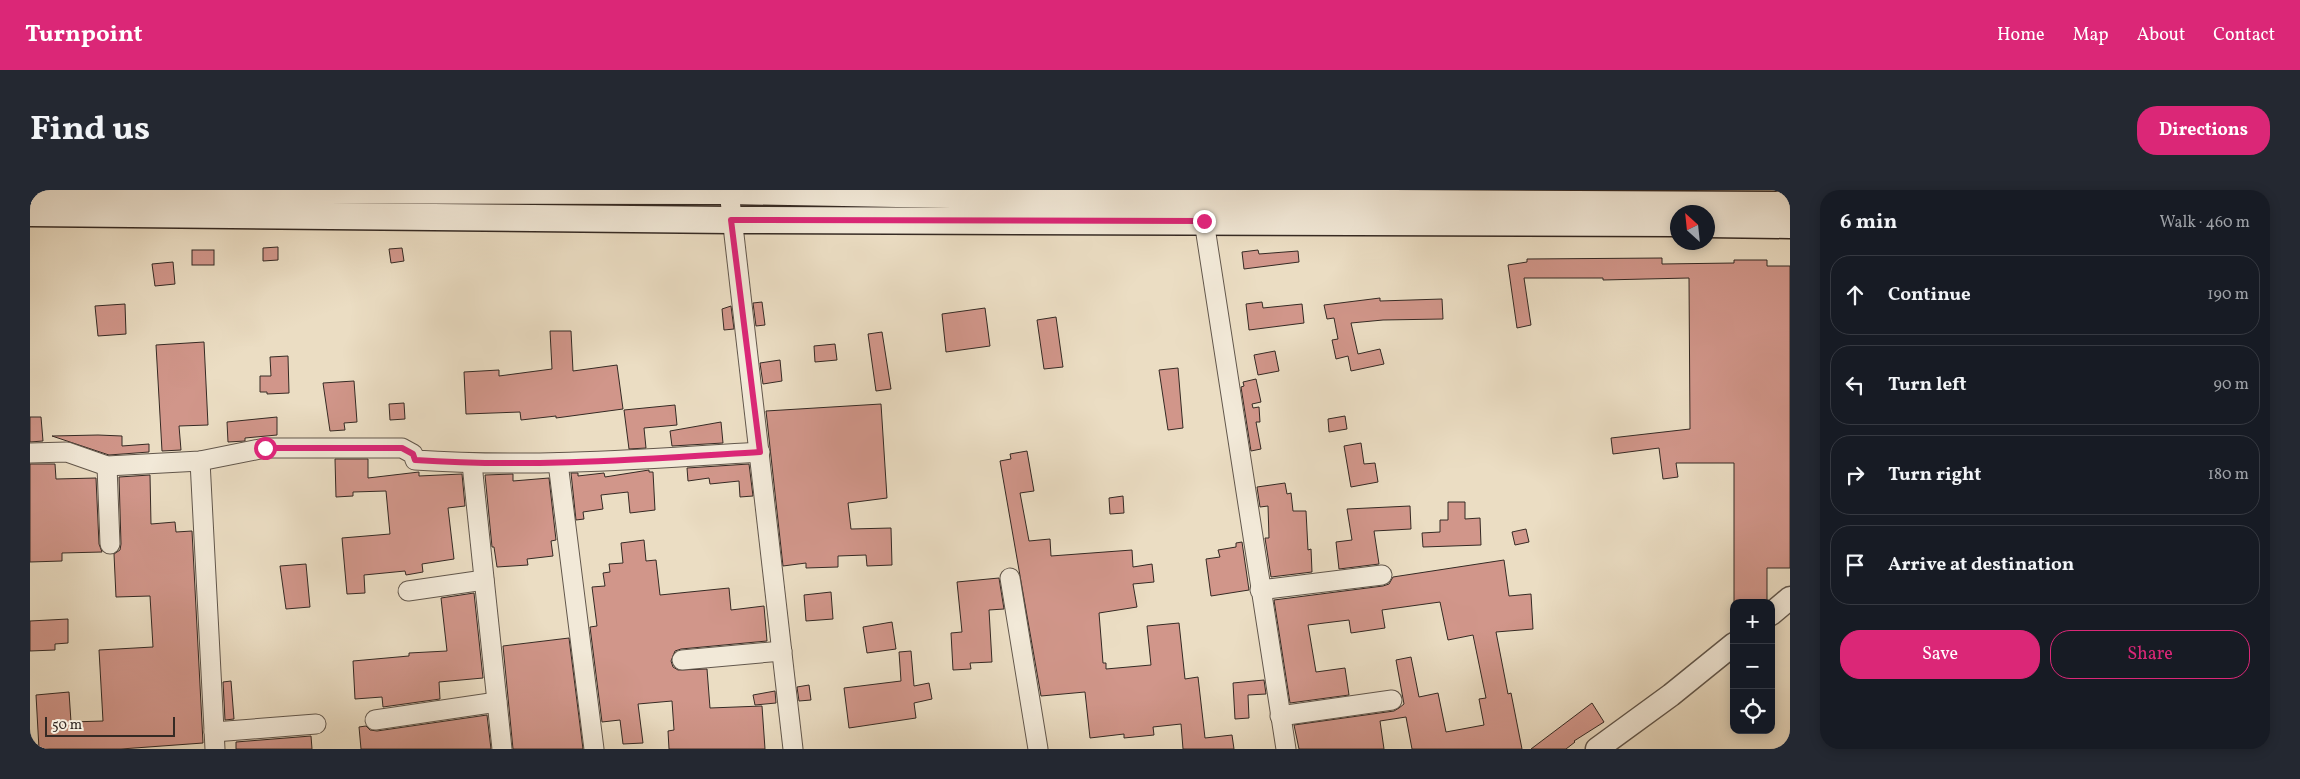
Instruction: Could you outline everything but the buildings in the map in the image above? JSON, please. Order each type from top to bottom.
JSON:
[{"type":"main road","points":[[30,190],[731,220],[1204,221],[1670,206]]},
{"type":"main road","points":[[30,213],[214,197],[714,191],[1561,197],[1670,205]]},
{"type":"main road","points":[[1715,206],[1790,205]]},
{"type":"main road","points":[[1715,224],[1790,225]]},
{"type":"street","points":[[714,191],[731,220],[760,452],[793,749]]},
{"type":"street","points":[[1204,221],[1286,749]]},
{"type":"street","points":[[30,453],[68,452],[107,466],[200,461],[265,448],[402,448],[413,454],[415,460],[472,464],[558,463],[760,452]]},
{"type":"street","points":[[200,461],[214,741],[316,724]]},
{"type":"street","points":[[558,463],[594,749]]},
{"type":"street","points":[[472,464],[502,749]]},
{"type":"street","points":[[107,466],[110,544]]},
{"type":"street","points":[[1260,590],[1382,575]]},
{"type":"street","points":[[1010,578],[1038,749]]},
{"type":"street","points":[[408,591],[484,580]]},
{"type":"street","points":[[1775,611],[1790,598]]},
{"type":"street","points":[[1597,749],[1671,695],[1730,647]]},
{"type":"street","points":[[682,660],[782,651]]},
{"type":"street","points":[[1280,716],[1392,700]]},
{"type":"street","points":[[375,720],[497,702]]},
{"type":"route","points":[[265,448],[402,448],[413,454],[415,460],[472,464],[558,463],[760,452],[731,220],[1204,221]]}]
